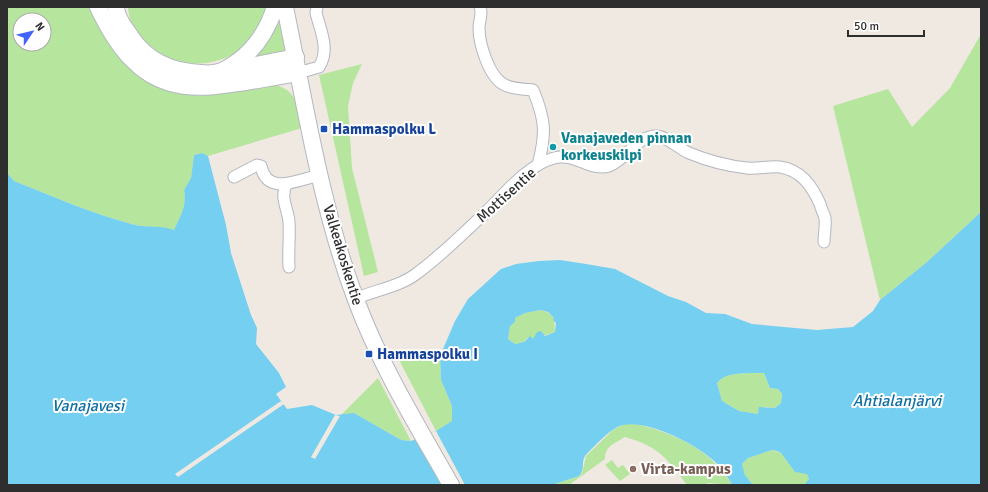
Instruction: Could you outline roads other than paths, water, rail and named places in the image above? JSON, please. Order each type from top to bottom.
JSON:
[{"type":"main road","points":[[98,7],[113,36],[126,55],[143,71],[163,80],[190,86],[221,86],[297,65]]},
{"type":"main road","points":[[221,71],[241,59],[261,39],[269,26],[275,7]]},
{"type":"main road","name":"Valkeakoskentie","points":[[285,7],[320,175],[355,299],[368,332],[417,425],[451,485]]},
{"type":"main road","points":[[116,8],[120,21],[142,51],[161,64],[172,69],[189,73],[205,74],[221,71],[297,65]]},
{"type":"street","points":[[297,65],[319,67],[324,60],[326,51],[316,13],[317,7]]},
{"type":"street","points":[[480,7],[482,12],[479,29],[483,51],[496,78],[502,84],[533,90],[538,102],[544,128],[544,140],[538,165]]},
{"type":"street","name":"Mottisentie","points":[[355,299],[416,275],[453,244],[518,181],[538,165],[554,158],[571,157],[582,163],[604,167],[610,166],[639,143],[656,136],[708,160],[747,168],[780,167],[800,175],[809,183],[815,193],[825,218],[824,242]]},
{"type":"street","points":[[234,177],[257,165],[261,166],[265,176],[276,184],[286,185],[320,175]]},
{"type":"street","points":[[286,185],[283,198],[289,220],[288,252],[290,267]]},
{"type":"water","points":[[202,153],[208,156],[226,225],[231,253],[251,315],[257,328],[256,344],[279,373],[286,387],[276,394],[287,409],[312,405],[336,415],[354,413],[401,440],[411,441],[436,431],[452,421],[452,406],[441,380],[440,356],[455,321],[468,299],[501,269],[516,264],[539,261],[560,260],[586,264],[615,269],[668,296],[686,302],[706,313],[725,314],[752,324],[817,330],[853,327],[873,311],[880,300],[927,262],[981,212],[981,485],[804,485],[809,479],[807,474],[795,472],[781,453],[772,450],[748,458],[742,464],[745,475],[753,485],[732,485],[719,466],[690,444],[663,431],[636,425],[624,425],[611,431],[585,456],[582,471],[579,476],[552,485],[7,485],[7,173],[14,181],[104,216],[135,225],[174,230],[184,206],[184,190],[191,178],[194,155]],"holes":[[[541,310],[548,312],[554,318],[553,320],[556,323],[555,332],[545,336],[541,331],[537,332],[533,339],[530,336],[524,342],[515,344],[508,339],[510,326],[515,322],[515,318],[525,313]],[[750,373],[764,373],[770,388],[778,389],[782,394],[781,403],[775,408],[759,407],[758,414],[739,411],[722,401],[717,383],[724,377]]]},
{"type":"place","name":"Hammaspolku L","points":[[324,129]]},
{"type":"place","name":"Vanajaveden pinnan korkeuskilpi","points":[[553,147]]},
{"type":"place","name":"Hammaspolku I","points":[[369,354]]},
{"type":"place","name":"Virta-kampus","points":[[633,469]]},
{"type":"water label","name":"Ahtialanjärvi","points":[[897,400]]},
{"type":"water label","name":"Vanajavesi","points":[[88,405]]}]
